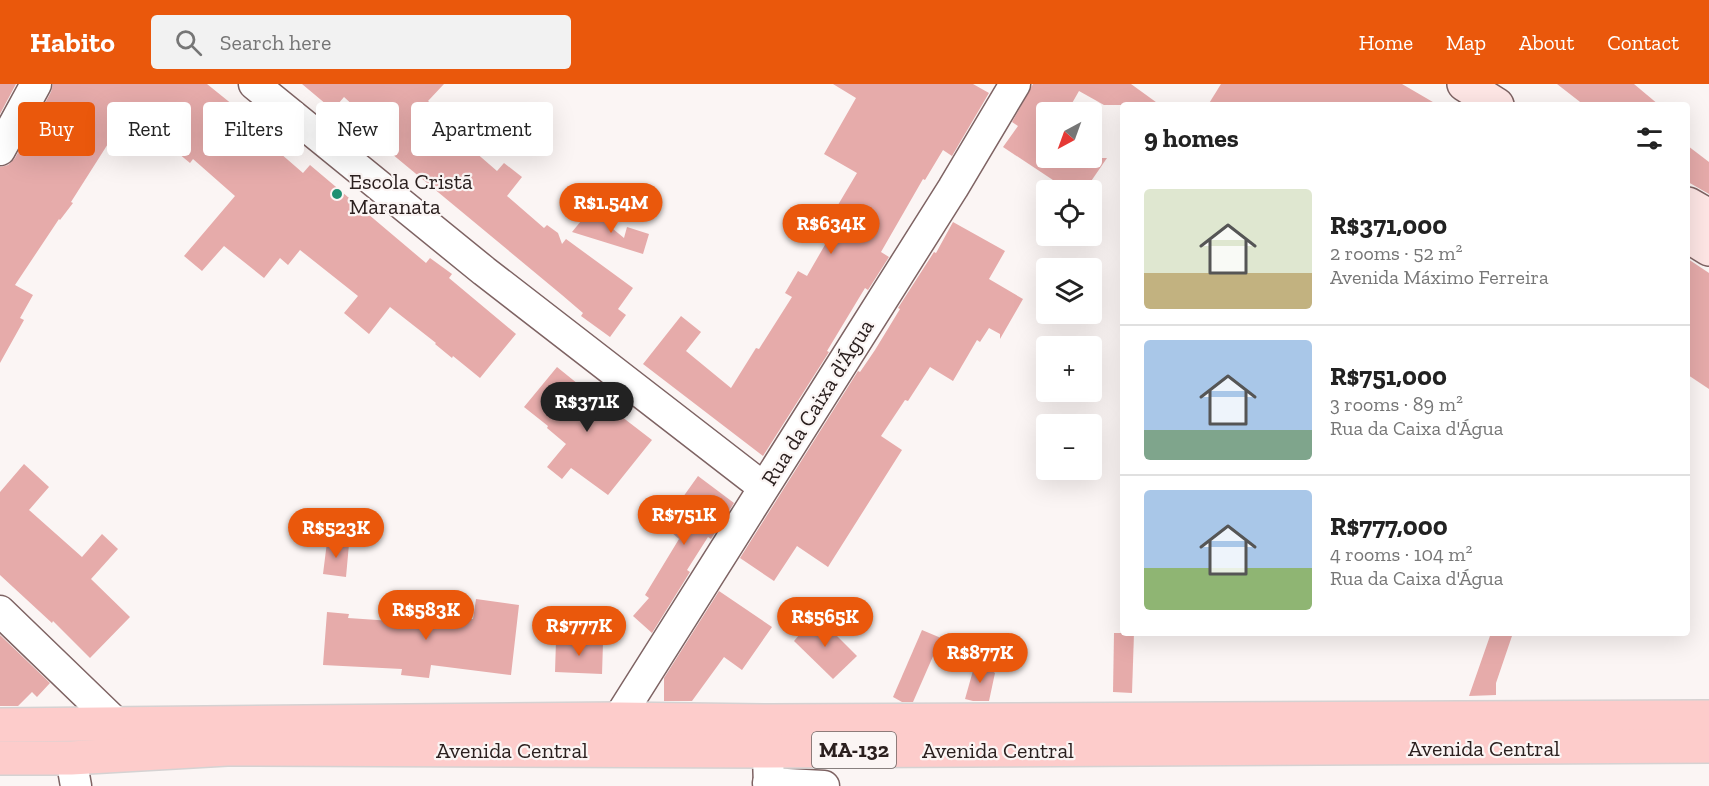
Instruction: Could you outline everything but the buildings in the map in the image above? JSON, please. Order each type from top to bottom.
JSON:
[{"type":"main road","name":"MA-132","points":[[0,725],[618,719],[767,736],[1709,717]]},
{"type":"main road","name":"Avenida Central","points":[[0,758],[73,772],[227,749],[767,736],[1709,746]]},
{"type":"street","points":[[0,150],[36,84]]},
{"type":"street","points":[[254,84],[484,271],[763,487]]},
{"type":"street","name":"Rua da Caixa d'Água","points":[[618,719],[953,188],[1015,84]]},
{"type":"street","points":[[1464,84],[1492,102]]},
{"type":"street","points":[[1690,205],[1709,216]]},
{"type":"street","points":[[1690,237],[1709,249]]},
{"type":"street","points":[[0,611],[116,723]]},
{"type":"street","points":[[767,736],[768,784],[824,786]]},
{"type":"place","name":"Escola Cristã Maranata","points":[[337,194]]}]
